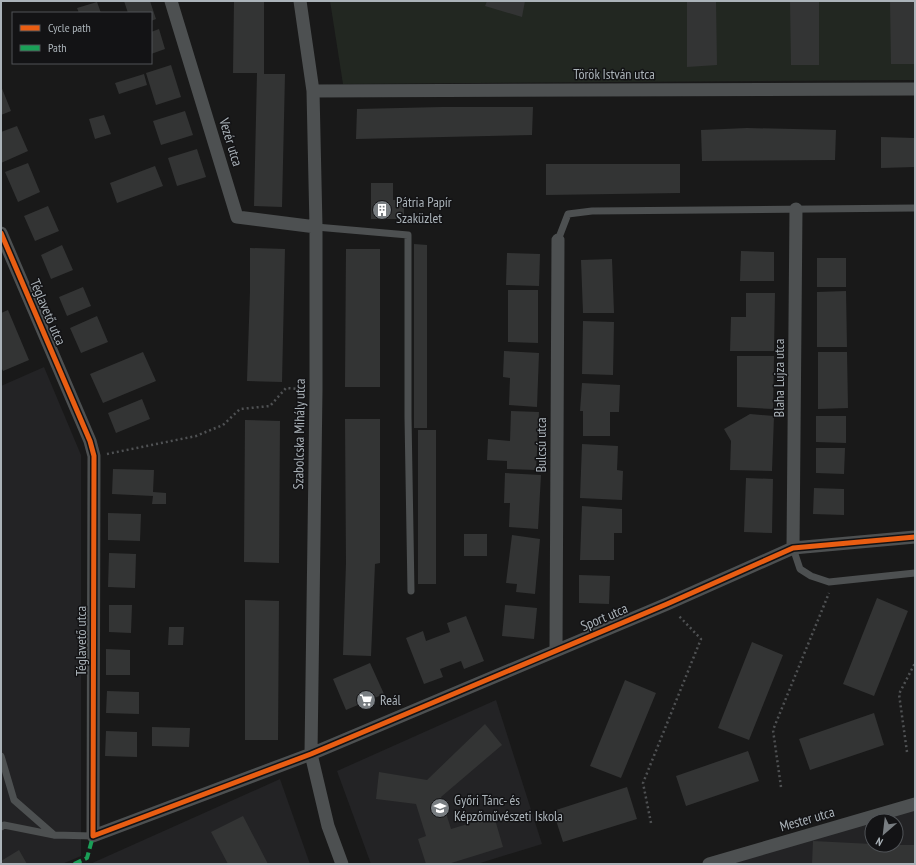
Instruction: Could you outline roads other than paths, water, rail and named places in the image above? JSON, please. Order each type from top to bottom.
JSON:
[{"type":"street","name":"Vezér utca","points":[[171,1],[237,217],[316,227]]},
{"type":"street","name":"Szabolcska Mihály utca","points":[[300,1],[314,91],[316,227],[316,390],[311,754],[328,826],[342,864]]},
{"type":"street","name":"Török István utca","points":[[314,91],[915,90]]},
{"type":"street","name":"Blaha Lujza utca","points":[[793,548],[796,209]]},
{"type":"street","name":"Téglavető utca","points":[[1,233],[90,441],[94,456],[93,836]]},
{"type":"street","name":"Bulcsú utca","points":[[556,650],[558,240]]},
{"type":"street","name":"Sport utca","points":[[311,754],[667,604],[793,548],[915,537]]},
{"type":"street","points":[[93,836],[311,754]]},
{"type":"street","name":"Mester utca","points":[[709,864],[915,804]]},
{"type":"lane","points":[[558,240],[568,214],[592,211],[915,208]]},
{"type":"lane","points":[[316,227],[408,235],[408,417],[411,590]]},
{"type":"lane","points":[[793,548],[800,569],[811,576],[829,582],[915,573]]},
{"type":"lane","points":[[1,756],[14,800],[54,835]]},
{"type":"lane","points":[[1,827],[4,826],[54,835],[93,836]]},
{"type":"place","name":"Pátria Papír Szaküzlet","points":[[382,210]]},
{"type":"place","name":"Reál","points":[[366,700]]},
{"type":"place","name":"Győri Tánc- és Képzőművészeti Iskola","points":[[440,808]]}]
